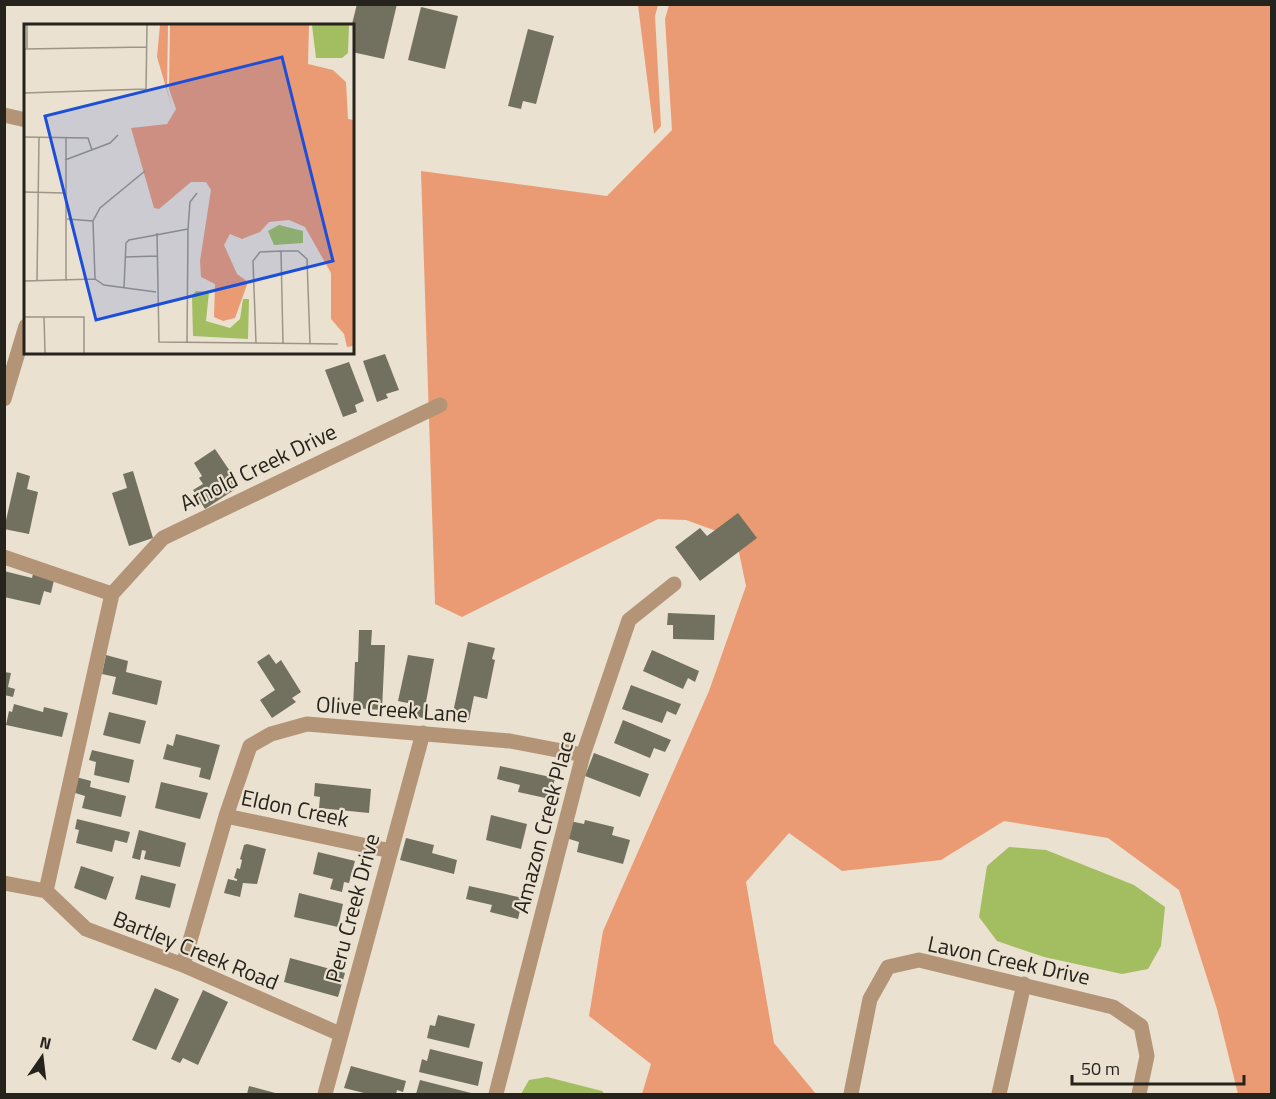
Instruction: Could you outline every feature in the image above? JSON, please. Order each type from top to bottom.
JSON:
[{"type":"street","points":[[4,115],[24,120]]},
{"type":"street","points":[[4,399],[24,333]]},
{"type":"street","name":"Arnold Creek Drive","points":[[46,891],[112,594],[163,538],[440,405]]},
{"type":"street","points":[[4,557],[112,594]]},
{"type":"street","name":"Amazon Creek Place","points":[[496,1095],[583,755],[629,620],[674,584]]},
{"type":"street","name":"Olive Creek Lane","points":[[183,965],[226,816],[250,746],[271,734],[307,724],[510,741],[583,755]]},
{"type":"street","name":"Peru Creek Drive","points":[[325,1095],[423,733]]},
{"type":"street","name":"Eldon Creek","points":[[226,816],[391,851]]},
{"type":"street","points":[[4,883],[46,891]]},
{"type":"street","name":"Bartley Creek Road","points":[[46,891],[86,929],[183,965],[340,1034]]},
{"type":"street","name":"Lavon Creek Drive","points":[[851,1095],[870,999],[888,968],[919,960],[1113,1007],[1141,1026],[1147,1056],[1139,1095]]},
{"type":"street","points":[[999,1095],[1023,984]]},
{"type":"shaded area","points":[[638,5],[658,5],[655,16],[661,126],[654,134]]},
{"type":"shaded area","points":[[669,5],[1271,5],[1271,1094],[1238,1094],[1217,1009],[1179,890],[1108,838],[1004,821],[941,860],[842,871],[789,833],[746,882],[774,1043],[816,1094],[642,1094],[651,1064],[589,1016],[603,931],[709,691],[746,586],[736,538],[686,520],[658,519],[462,617],[435,604],[421,171],[607,196],[672,130],[665,19]]},
{"type":"shaded area","points":[[1009,847],[1046,850],[1134,885],[1165,907],[1161,946],[1148,969],[1122,974],[1044,957],[997,941],[979,917],[987,866]]},
{"type":"shaded area","points":[[547,1077],[602,1091],[605,1094],[521,1094],[529,1080]]},
{"type":"building","points":[[357,4],[397,4],[384,59],[354,52],[354,24],[352,24]]},
{"type":"building","points":[[421,7],[458,16],[445,69],[408,60]]},
{"type":"building","points":[[528,29],[554,36],[536,104],[523,101],[521,109],[508,106]]},
{"type":"building","points":[[385,354],[399,390],[386,394],[388,398],[377,402],[363,361]]},
{"type":"building","points":[[349,362],[364,401],[355,405],[357,412],[343,417],[325,370]]},
{"type":"building","points":[[215,449],[240,486],[205,509],[193,490],[203,484],[199,478],[202,476],[194,463]]},
{"type":"building","points":[[133,471],[153,538],[129,546],[112,493],[127,488],[123,474]]},
{"type":"building","points":[[17,472],[30,476],[27,489],[38,492],[29,534],[4,529]]},
{"type":"building","points":[[738,513],[757,538],[700,581],[675,547],[700,528],[707,536]]},
{"type":"building","points":[[34,570],[55,576],[51,593],[44,591],[40,605],[4,597],[4,571],[32,578]]},
{"type":"building","points":[[668,613],[715,615],[714,640],[673,639],[673,625],[667,625]]},
{"type":"building","points":[[359,630],[372,630],[371,645],[385,645],[382,710],[353,708]]},
{"type":"building","points":[[468,642],[495,648],[492,659],[495,660],[487,699],[474,696],[469,720],[452,717]]},
{"type":"building","points":[[652,650],[699,671],[695,682],[688,678],[683,689],[643,671]]},
{"type":"building","points":[[269,654],[276,664],[281,660],[301,692],[292,698],[296,702],[272,718],[260,700],[275,690],[257,662]]},
{"type":"building","points":[[106,655],[128,661],[126,672],[162,681],[157,705],[112,694],[116,677],[102,674]]},
{"type":"building","points":[[408,655],[434,659],[423,718],[409,715],[412,704],[398,701]]},
{"type":"building","points":[[4,672],[11,673],[8,687],[15,689],[13,697],[4,695]]},
{"type":"building","points":[[631,685],[681,704],[676,715],[667,711],[662,723],[622,709]]},
{"type":"building","points":[[14,704],[43,712],[44,707],[68,713],[62,737],[6,725],[9,711],[12,712]]},
{"type":"building","points":[[109,712],[146,721],[140,744],[103,735]]},
{"type":"building","points":[[623,720],[671,740],[665,752],[654,748],[650,758],[614,743]]},
{"type":"building","points":[[176,734],[220,745],[210,780],[199,777],[201,768],[163,759],[167,744],[173,746]]},
{"type":"building","points":[[92,750],[134,760],[129,783],[94,775],[96,762],[89,760]]},
{"type":"building","points":[[594,753],[649,774],[640,797],[585,776]]},
{"type":"building","points":[[500,766],[555,778],[550,799],[518,792],[520,785],[497,779]]},
{"type":"building","points":[[76,777],[91,781],[90,787],[126,796],[121,817],[82,808],[85,796],[72,792]]},
{"type":"building","points":[[161,782],[208,793],[200,819],[155,808]]},
{"type":"building","points":[[315,783],[371,789],[369,813],[319,808],[320,797],[314,796]]},
{"type":"building","points":[[491,815],[527,824],[521,849],[486,840]]},
{"type":"building","points":[[77,819],[130,832],[127,843],[115,840],[112,852],[76,843],[79,830],[75,829]]},
{"type":"building","points":[[585,820],[614,827],[612,835],[630,840],[623,864],[577,852],[579,842],[566,838],[570,821],[584,824]]},
{"type":"building","points":[[139,830],[186,843],[180,867],[144,859],[146,851],[142,850],[140,860],[132,858]]},
{"type":"building","points":[[406,838],[434,845],[432,853],[457,860],[454,874],[400,860]]},
{"type":"building","points":[[244,845],[266,849],[257,884],[243,883],[240,897],[224,893],[228,879],[237,881],[234,878],[237,868],[240,869]]},
{"type":"building","points":[[318,852],[355,861],[349,883],[344,882],[342,892],[330,889],[333,879],[313,874]]},
{"type":"building","points":[[81,866],[114,877],[106,900],[74,888]]},
{"type":"building","points":[[141,875],[176,884],[170,908],[135,899]]},
{"type":"building","points":[[469,886],[523,898],[518,919],[490,912],[492,905],[466,899]]},
{"type":"building","points":[[299,893],[343,904],[338,927],[294,917]]},
{"type":"building","points":[[290,958],[345,973],[338,997],[284,982]]},
{"type":"building","points":[[155,988],[179,999],[156,1050],[132,1040]]},
{"type":"building","points":[[203,990],[228,1002],[198,1065],[183,1058],[180,1063],[171,1059]]},
{"type":"building","points":[[438,1015],[475,1024],[469,1048],[427,1038],[430,1025],[435,1026]]},
{"type":"building","points":[[430,1049],[483,1062],[478,1086],[419,1072],[422,1059],[427,1061]]},
{"type":"building","points":[[351,1066],[406,1081],[403,1092],[397,1090],[396,1094],[368,1094],[344,1088]]},
{"type":"building","points":[[420,1080],[475,1094],[416,1094]]},
{"type":"building","points":[[249,1086],[279,1094],[247,1094]]}]
